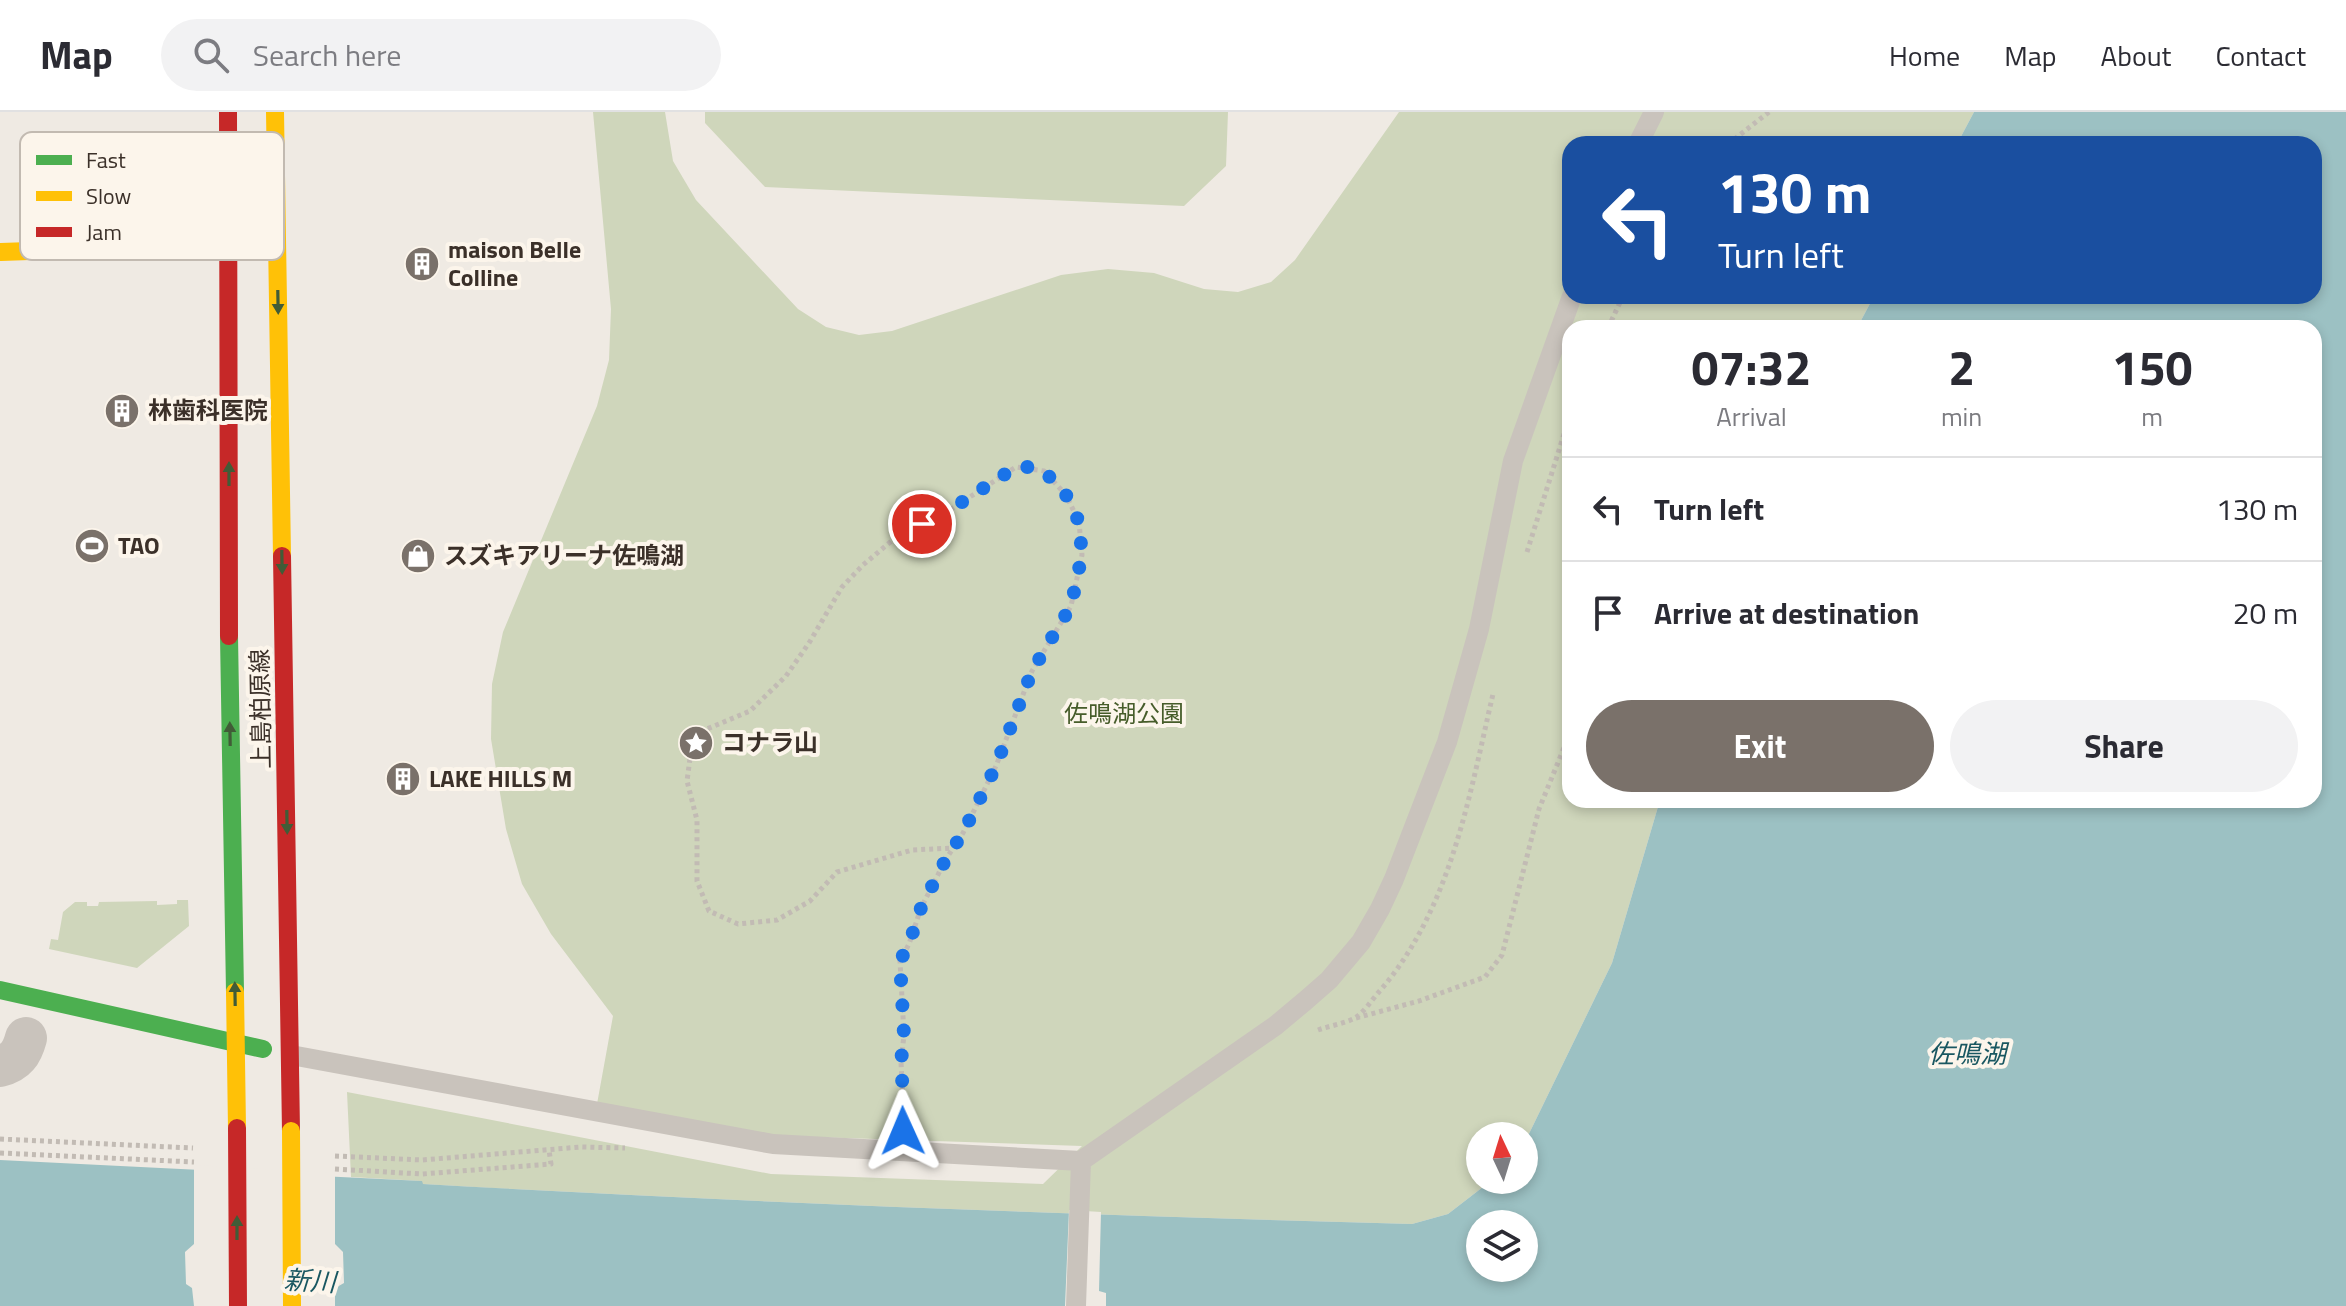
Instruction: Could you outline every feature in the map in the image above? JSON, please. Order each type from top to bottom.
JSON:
[{"type":"street","name":"上島柏原線","points":[[228,112],[228,132]]},
{"type":"street","name":"上島柏原線","points":[[275,112],[275,132]]},
{"type":"street","points":[[0,243],[0,261]]},
{"type":"street","name":"上島柏原線","points":[[230,260],[229,681],[238,1306]]},
{"type":"street","name":"上島柏原線","points":[[278,260],[291,1055],[292,1306]]},
{"type":"street","points":[[0,990],[291,1055]]},
{"type":"lane","points":[[1642,136],[1654,112]]},
{"type":"lane","points":[[291,1055],[773,1144],[1081,1161],[1285,1018],[1329,980],[1361,942],[1374,920],[1394,879],[1447,742],[1479,629],[1513,461],[1562,324]]},
{"type":"lane","points":[[1076,1306],[1081,1161]]},
{"type":"path","points":[[1738,136],[1769,112]]},
{"type":"path","points":[[902,1152],[904,1110],[901,1062],[904,1035],[900,961],[921,908],[963,833],[996,766],[1032,671],[1071,606],[1082,555],[1079,522],[1066,495],[1044,471],[1031,467],[1016,467],[942,515],[901,533],[842,587],[786,676],[750,711],[707,729],[691,751],[687,781],[697,820],[697,881],[709,911],[738,924],[777,920],[810,901],[837,872],[912,850],[953,848]]},
{"type":"path","points":[[1355,1018],[1419,1001],[1485,977],[1502,955],[1539,809],[1562,753]]},
{"type":"path","points":[[0,1139],[193,1148]]},
{"type":"path","points":[[94,1157],[95,1144]]},
{"type":"path","points":[[335,1156],[422,1160],[581,1147],[628,1148]]},
{"type":"path","points":[[335,1169],[422,1174],[551,1164],[549,1150]]},
{"type":"path","points":[[0,1153],[194,1162]]},
{"type":"green space","name":"佐鳴湖公園","points":[[593,112],[665,112],[673,161],[696,200],[798,309],[826,327],[859,335],[892,331],[1061,275],[1108,269],[1154,273],[1204,289],[1238,292],[1271,282],[1295,260],[1399,112],[1974,112],[1961,136],[1562,136],[1562,304],[1870,304],[1861,320],[1562,320],[1562,808],[1658,808],[1612,963],[1535,1122],[1466,1122],[1466,1194],[1474,1194],[1448,1214],[1412,1224],[793,1203],[422,1184],[421,1181],[351,1177],[347,1092],[771,1174],[1043,1184],[1082,1146],[758,1135],[597,1104],[613,1016],[551,934],[522,884],[506,829],[491,739],[492,684],[503,632],[597,406],[609,360],[611,309]]},
{"type":"green space","points":[[705,112],[1228,112],[1226,166],[1184,206],[765,187],[705,123]]},
{"type":"green space","points":[[177,900],[188,900],[189,926],[137,968],[49,949],[51,939],[58,940],[63,912],[75,902],[98,906],[99,902],[157,901],[157,905],[177,904]]},
{"type":"water","name":"佐鳴湖","points":[[1974,112],[2346,112],[2346,1306],[0,1306],[0,1160],[793,1203],[1412,1224],[1448,1214],[1474,1194],[1538,1194],[1538,1122],[1535,1122],[1612,963],[1658,808],[2322,808],[2322,320],[1861,320],[1870,304],[2322,304],[2322,136],[1961,136]]},
{"type":"pier","points":[[194,1165],[335,1173],[335,1244],[343,1252],[344,1283],[335,1292],[335,1306],[194,1306],[192,1288],[186,1284],[185,1252],[194,1244]]},
{"type":"pier","points":[[1069,1210],[1101,1212],[1099,1291],[1106,1293],[1106,1306],[1065,1306]]},
{"type":"traffic: fast","points":[[229,636],[235,992]]},
{"type":"traffic: fast","points":[[0,990],[263,1049]]},
{"type":"traffic: slow","points":[[275,112],[275,132]]},
{"type":"traffic: slow","points":[[1,252],[20,251]]},
{"type":"traffic: slow","points":[[277,260],[282,556]]},
{"type":"traffic: slow","points":[[235,992],[237,1128]]},
{"type":"traffic: slow","points":[[291,1131],[292,1306]]},
{"type":"traffic: jam","points":[[228,112],[228,132]]},
{"type":"traffic: jam","points":[[228,260],[229,636]]},
{"type":"traffic: jam","points":[[282,556],[291,1131]]},
{"type":"traffic: jam","points":[[237,1128],[238,1306]]},
{"type":"place","name":"maison Belle Colline","points":[[422,264]]},
{"type":"place","name":"林歯科医院","points":[[122,411]]},
{"type":"place","name":"TAO","points":[[92,546]]},
{"type":"place","name":"スズキアリーナ佐鳴湖","points":[[418,556]]},
{"type":"place","name":"コナラ山","points":[[696,743]]},
{"type":"place","name":"LAKE HILLS M","points":[[403,779]]},
{"type":"route","points":[[903,1131],[901,1062],[904,1035],[900,961],[921,908],[996,766],[1032,671],[1071,606],[1082,555],[1079,522],[1066,495],[1044,471],[1031,467],[1016,467],[942,515],[922,524]]},
{"type":"water label","name":"新川","points":[[310,1281]]}]
